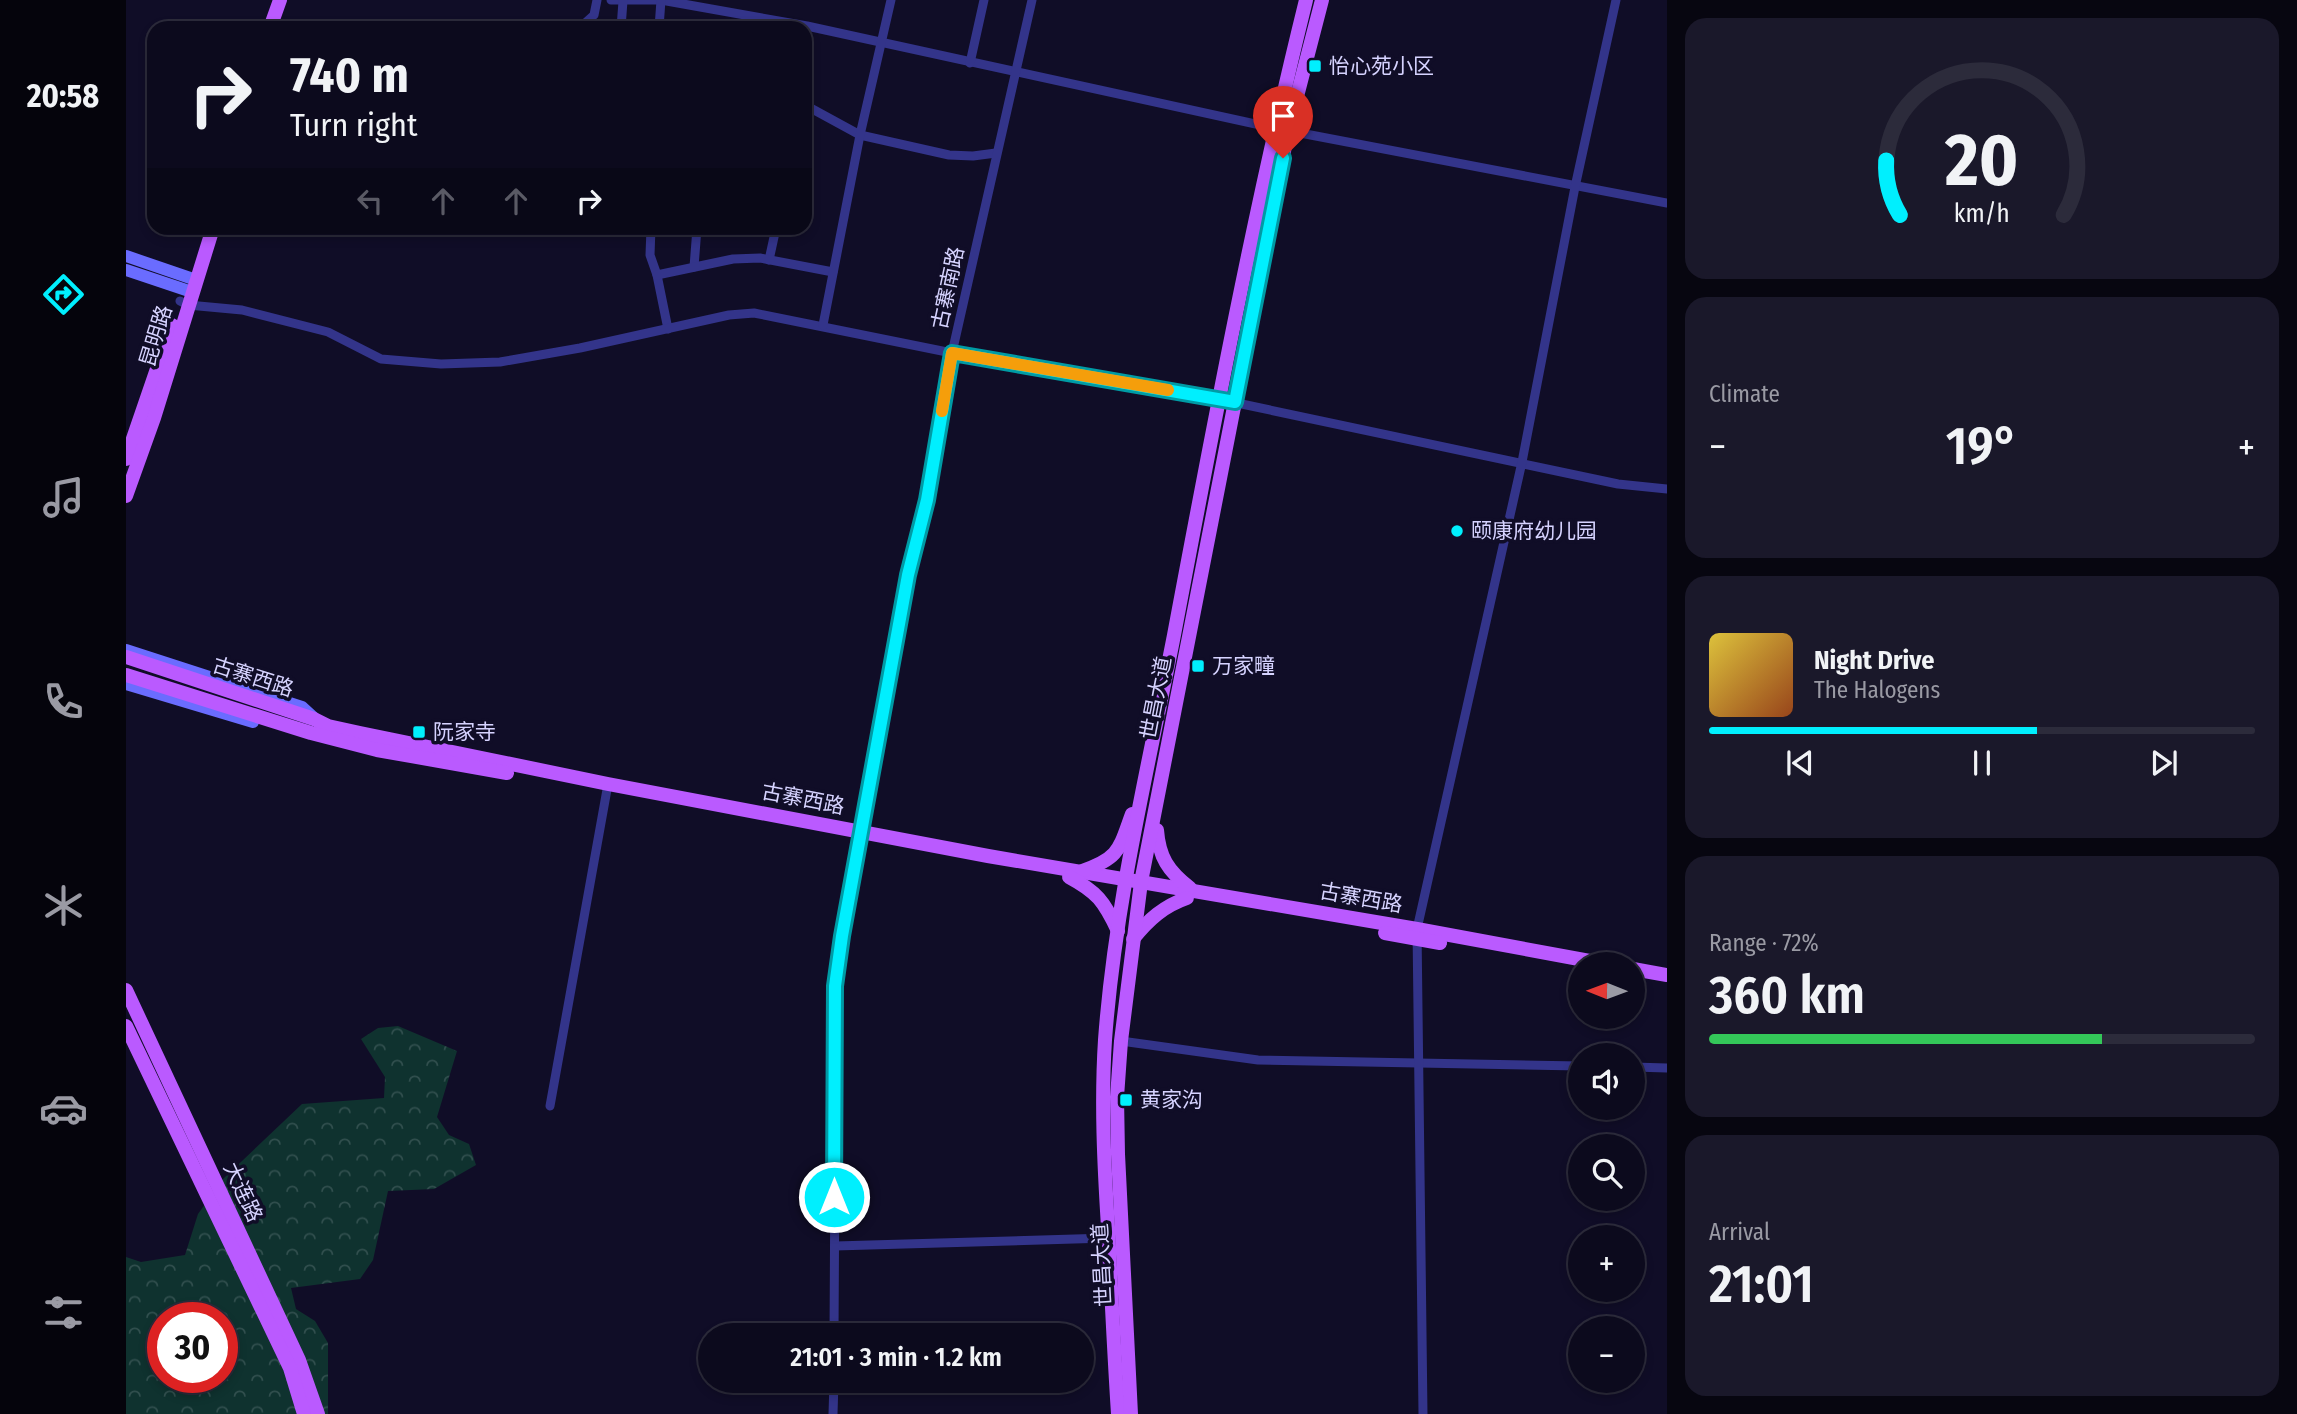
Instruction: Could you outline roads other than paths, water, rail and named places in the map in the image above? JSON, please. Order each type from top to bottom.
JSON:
[{"type":"main road","points":[[272,21],[280,0]]},
{"type":"main road","points":[[280,21],[288,0]]},
{"type":"main road","name":"世昌大道","points":[[1118,1414],[1103,1096],[1105,1039],[1118,931],[1155,813],[1235,402],[1306,0]]},
{"type":"main road","name":"世昌大道","points":[[1131,1414],[1117,1097],[1133,940],[1133,885],[1143,791],[1218,399],[1281,130],[1322,0]]},
{"type":"main road","name":"昆明路","points":[[126,496],[154,418],[202,235]]},
{"type":"main road","name":"昆明路","points":[[126,459],[210,235]]},
{"type":"main road","points":[[126,256],[188,291]]},
{"type":"main road","points":[[126,270],[188,291]]},
{"type":"main road","points":[[126,650],[302,707],[313,726],[288,732],[126,684]]},
{"type":"main road","name":"古寨西路","points":[[126,657],[313,726]]},
{"type":"main road","name":"古寨西路","points":[[126,676],[313,726],[328,726],[607,787],[1133,885],[1568,958]]},
{"type":"main road","points":[[1118,931],[1101,899],[1075,874],[1100,865],[1118,850],[1143,791]]},
{"type":"main road","points":[[1133,940],[1157,914],[1191,894],[1166,866],[1158,849],[1155,813]]},
{"type":"main road","name":"古寨西路","points":[[1417,934],[1568,965]]},
{"type":"main road","points":[[1645,971],[1667,975]]},
{"type":"main road","points":[[1645,978],[1667,982]]},
{"type":"main road","name":"大连路","points":[[126,990],[148,1055],[290,1368],[304,1414]]},
{"type":"main road","name":"大连路","points":[[126,1026],[148,1055],[299,1360],[318,1414]]},
{"type":"street","points":[[587,21],[594,15],[597,0]]},
{"type":"street","points":[[611,0],[661,0],[779,21]]},
{"type":"street","points":[[660,21],[661,0]]},
{"type":"street","points":[[823,325],[860,135],[891,0]]},
{"type":"street","points":[[970,63],[984,0]]},
{"type":"street","name":"古寨南路","points":[[834,1323],[835,986],[842,936],[908,575],[927,500],[952,353],[1032,0]]},
{"type":"street","points":[[1423,1414],[1417,934],[1522,463],[1575,187],[1616,0]]},
{"type":"street","points":[[622,21],[623,1]]},
{"type":"street","points":[[812,27],[1281,130],[1667,203]]},
{"type":"street","points":[[812,109],[860,135],[949,155],[996,153]]},
{"type":"street","points":[[651,235],[650,255],[668,329]]},
{"type":"street","points":[[695,267],[697,235]]},
{"type":"street","points":[[769,260],[774,235]]},
{"type":"street","points":[[657,275],[733,260],[769,260],[833,272]]},
{"type":"street","points":[[188,291],[242,310],[328,332],[381,359],[441,364],[500,362],[580,348],[729,315],[754,313],[952,353],[1235,402],[1618,484],[1667,489]]},
{"type":"street","points":[[550,1106],[607,787]]},
{"type":"street","points":[[1121,1041],[1258,1060],[1568,1066]]},
{"type":"street","points":[[1645,1067],[1667,1068]]},
{"type":"street","points":[[835,1246],[1108,1238]]},
{"type":"street","points":[[833,1414],[834,1393]]},
{"type":"place","name":"怡心苑小区","points":[[1315,66]]},
{"type":"place","name":"颐康府幼儿园","points":[[1457,531]]},
{"type":"place","name":"万家疃","points":[[1198,666]]},
{"type":"place","name":"阮家寺","points":[[419,732]]},
{"type":"place","name":"黄家沟","points":[[1126,1100]]}]
